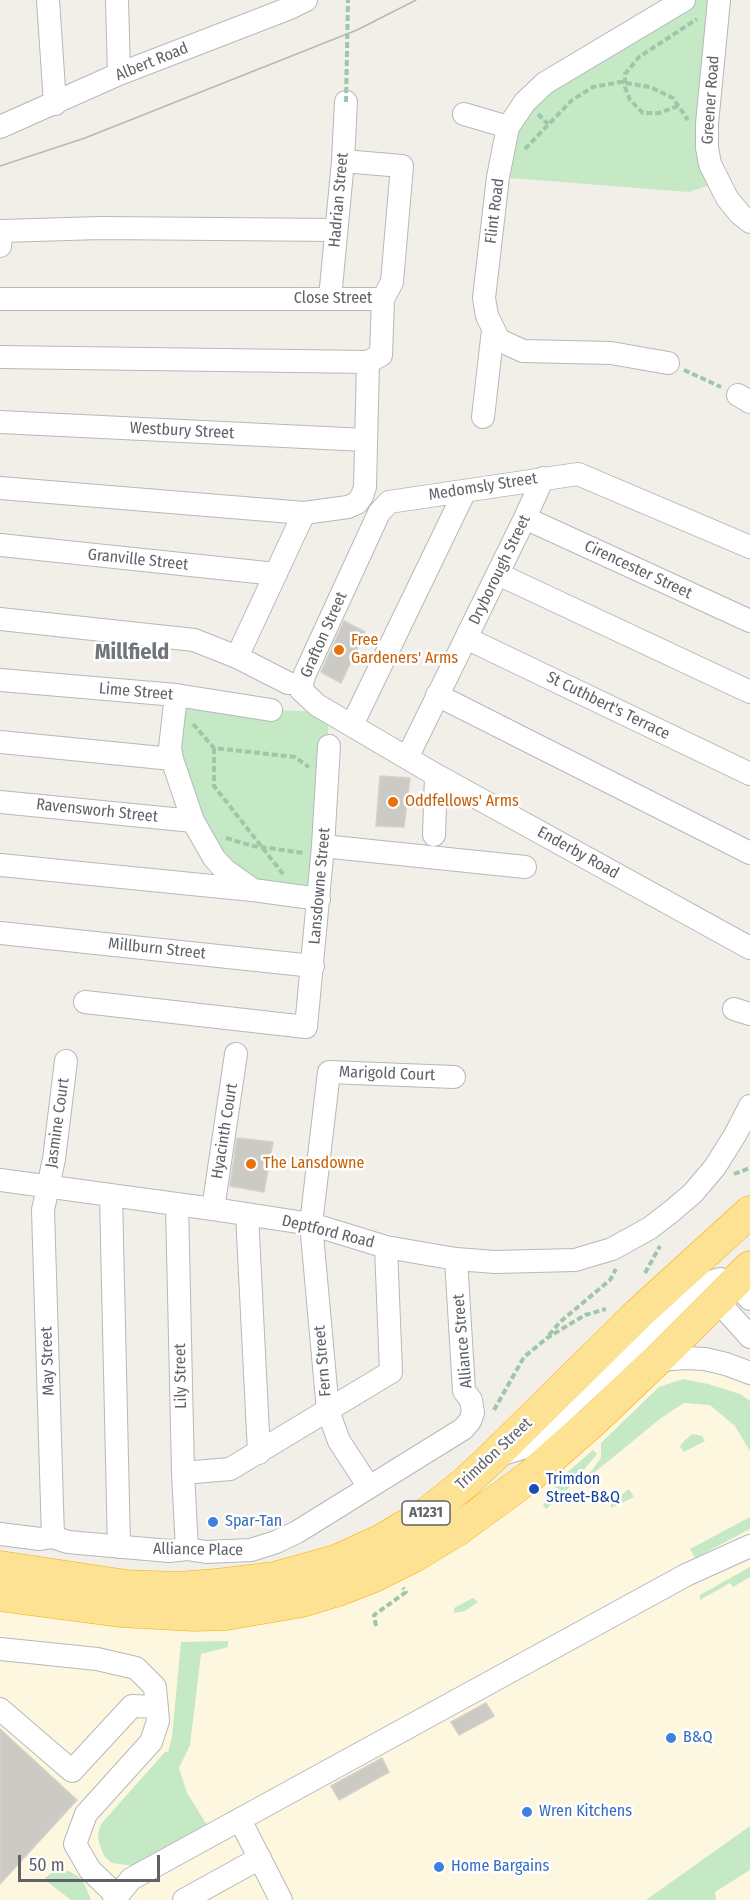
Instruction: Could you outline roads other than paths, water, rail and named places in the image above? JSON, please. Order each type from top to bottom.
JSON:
[{"type":"highway","name":"Trimdon Street","points":[[0,1567],[126,1586],[178,1588],[246,1583],[274,1578],[336,1561],[382,1540],[429,1512],[492,1458],[638,1314],[750,1212]]},
{"type":"highway","name":"Trimdon Street","points":[[0,1595],[120,1611],[195,1615],[226,1614],[260,1610],[338,1590],[374,1576],[414,1556],[457,1530],[528,1478],[593,1421],[732,1286]]},
{"type":"street","points":[[48,0],[55,104]]},
{"type":"street","points":[[117,0],[119,74]]},
{"type":"street","name":"Albert Road","points":[[0,127],[119,74],[306,0]]},
{"type":"street","name":"Flint Road","points":[[493,330],[487,316],[484,298],[498,177],[508,127],[525,102],[545,82],[684,0]]},
{"type":"street","name":"Greener Road","points":[[719,2],[707,124],[707,148],[710,164],[728,198],[740,214],[750,222]]},
{"type":"street","name":"Hadrian Street","points":[[330,298],[343,161],[346,102]]},
{"type":"street","points":[[464,114],[508,127]]},
{"type":"street","points":[[343,161],[402,166],[392,282],[383,299]]},
{"type":"street","points":[[0,246],[2,231],[100,228],[336,230]]},
{"type":"street","name":"Close Street","points":[[0,299],[383,299],[381,355],[368,362],[364,487],[357,503],[348,507],[304,513]]},
{"type":"street","points":[[493,330],[499,340],[523,351],[611,353],[668,363]]},
{"type":"street","points":[[483,417],[493,330]]},
{"type":"street","points":[[0,357],[368,362]]},
{"type":"street","name":"Westbury Street","points":[[0,422],[365,440]]},
{"type":"street","name":"Medomsly Street","points":[[389,502],[578,474],[750,547]]},
{"type":"street","name":"Dryborough Street","points":[[407,758],[543,478]]},
{"type":"street","points":[[0,488],[304,513],[237,657]]},
{"type":"street","points":[[352,725],[465,491]]},
{"type":"street","name":"Grafton Street","points":[[389,502],[379,513],[304,676],[301,690],[317,705],[407,758]]},
{"type":"street","name":"Cirencester Street","points":[[525,518],[750,621]]},
{"type":"street","name":"Granville Street","points":[[0,545],[276,574]]},
{"type":"street","points":[[498,574],[750,692]]},
{"type":"street","points":[[0,619],[194,640],[237,657],[288,683]]},
{"type":"street","name":"St Cuthbert's Terrace","points":[[466,638],[750,774]]},
{"type":"street","name":"Lime Street","points":[[0,680],[271,710]]},
{"type":"street","points":[[437,695],[750,853]]},
{"type":"street","points":[[175,699],[170,748],[196,825],[214,858],[225,870],[253,890]]},
{"type":"street","points":[[0,742],[172,759]]},
{"type":"street","name":"Lansdowne Street","points":[[85,1002],[306,1027],[313,966],[310,898],[323,851],[329,746]]},
{"type":"street","name":"Enderby Road","points":[[407,758],[750,948]]},
{"type":"street","points":[[434,835],[436,775]]},
{"type":"street","name":"Ravensworh Street","points":[[0,802],[196,825]]},
{"type":"street","points":[[323,851],[525,867]]},
{"type":"street","points":[[0,865],[253,890],[310,898]]},
{"type":"street","name":"Millburn Street","points":[[0,933],[313,966]]},
{"type":"street","name":"Hyacinth Court","points":[[213,1209],[236,1054]]},
{"type":"street","name":"Jasmine Court","points":[[49,1186],[66,1061]]},
{"type":"street","name":"Marigold Court","points":[[311,1224],[329,1072],[454,1077]]},
{"type":"street","name":"Deptford Road","points":[[0,1180],[311,1224],[386,1247],[456,1259],[495,1262],[575,1260],[658,1232],[715,1167],[750,1106]]},
{"type":"street","name":"May Street","points":[[49,1186],[43,1210],[53,1537]]},
{"type":"street","points":[[111,1196],[119,1547]]},
{"type":"street","name":"Lily Street","points":[[177,1204],[187,1549]]},
{"type":"street","points":[[247,1214],[259,1453]]},
{"type":"street","name":"Fern Street","points":[[311,1224],[328,1411],[339,1441],[369,1487]]},
{"type":"street","points":[[719,1239],[711,1260],[732,1286],[750,1337]]},
{"type":"street","points":[[183,1473],[230,1469],[392,1372],[386,1247]]},
{"type":"street","name":"Alliance Street","points":[[456,1259],[464,1391],[471,1400],[473,1413],[470,1421]]},
{"type":"street","points":[[492,1458],[525,1447],[699,1285],[732,1286]]},
{"type":"street","points":[[657,1360],[705,1359],[750,1373]]},
{"type":"street","name":"Alliance Place","points":[[0,1534],[40,1539],[53,1537],[68,1542],[169,1551],[251,1550],[297,1532],[463,1429],[470,1421]]},
{"type":"street","points":[[0,1649],[97,1659],[136,1668],[155,1687],[158,1721],[152,1742],[86,1814],[75,1844],[90,1870],[115,1898],[130,1879],[686,1575],[750,1546]]},
{"type":"street","points":[[0,1709],[72,1771],[132,1706],[157,1707]]},
{"type":"street","points":[[240,1820],[281,1900]]},
{"type":"street","points":[[184,1900],[260,1858]]},
{"type":"tram line","points":[[0,166],[85,138],[357,30],[416,0]]},
{"type":"place","name":"Free Gardeners' Arms","points":[[339,650]]},
{"type":"place","name":"Oddfellows' Arms","points":[[393,802]]},
{"type":"place","name":"The Lansdowne","points":[[251,1164]]},
{"type":"place","name":"Trimdon Street-B&Q","points":[[534,1489]]},
{"type":"place","name":"Spar-Tan","points":[[213,1522]]},
{"type":"place","name":"B&Q","points":[[671,1738]]},
{"type":"place","name":"Wren Kitchens","points":[[527,1812]]},
{"type":"place","name":"Home Bargains","points":[[439,1867]]},
{"type":"district","name":"Millfield","points":[[132,653]]}]
